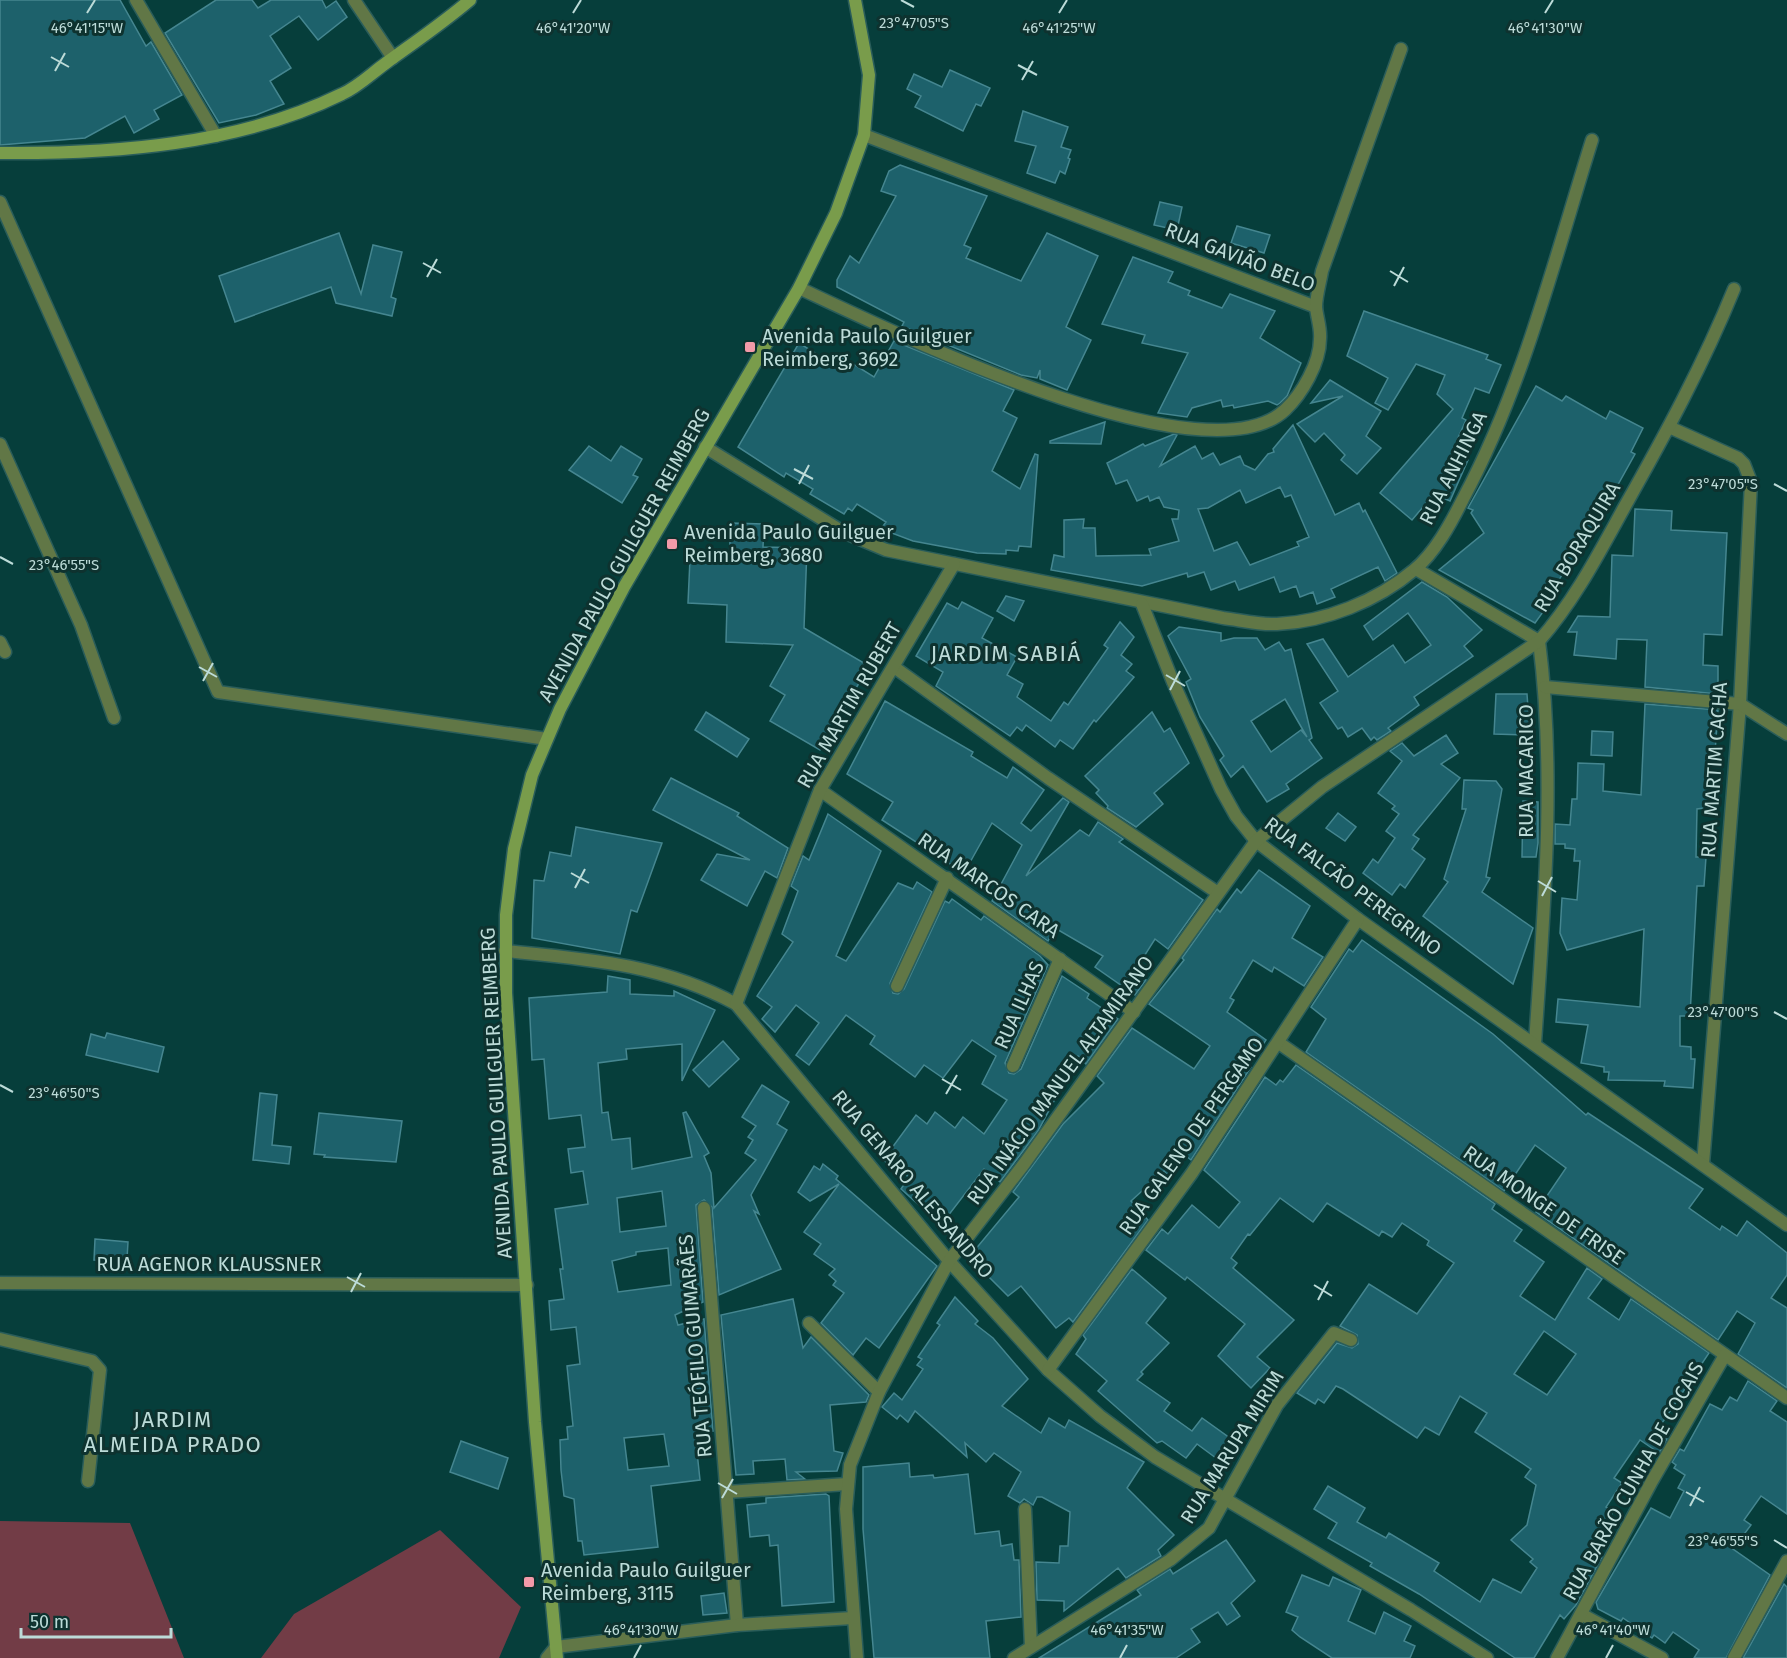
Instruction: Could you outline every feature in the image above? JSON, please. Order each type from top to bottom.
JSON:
[{"type":"main road","points":[[0,153],[136,148],[216,136],[293,115],[344,93],[431,33],[470,0]]},
{"type":"main road","name":"AVENIDA PAULO GUILGUER REIMBERG","points":[[556,1653],[536,1433],[505,951],[514,849],[532,775],[547,740],[622,591],[799,288],[836,213],[864,135],[869,75],[855,0]]},
{"type":"street","points":[[136,0],[216,136]]},
{"type":"street","points":[[354,0],[393,58]]},
{"type":"street","points":[[1316,307],[1322,271],[1331,240],[1401,49]]},
{"type":"street","name":"RUA GAVIÃO BELO","points":[[799,288],[946,354],[1081,405],[1130,418],[1207,430],[1230,431],[1255,427],[1275,419],[1301,390],[1316,356],[1320,341],[1316,307],[864,135]]},
{"type":"street","name":"RUA ANHINGA","points":[[1142,604],[1275,624],[1313,620],[1356,605],[1383,591],[1416,569],[1454,517],[1494,434],[1522,361],[1592,140]]},
{"type":"street","points":[[0,202],[219,692],[547,740]]},
{"type":"street","name":"RUA BORAQUIRA","points":[[1256,841],[1322,788],[1539,641],[1572,600],[1669,427],[1706,354],[1734,289]]},
{"type":"street","name":"RUA MARTIM CACHA","points":[[1669,427],[1738,458],[1749,472],[1750,494],[1740,704],[1703,1164]]},
{"type":"street","points":[[0,444],[81,625],[114,718]]},
{"type":"street","points":[[705,447],[843,532],[886,550],[1142,604]]},
{"type":"street","name":"RUA MARTIM RUBERT","points":[[736,1004],[820,790],[954,564]]},
{"type":"street","points":[[1416,569],[1539,641]]},
{"type":"street","name":"RUA FALCÃO PEREGRINO","points":[[1142,604],[1173,682],[1221,789],[1236,816],[1256,841],[1358,919],[1787,1224]]},
{"type":"street","name":"RUA MACARICO","points":[[1535,1043],[1547,809],[1545,687],[1539,641]]},
{"type":"street","points":[[894,667],[1048,778],[1218,893]]},
{"type":"street","points":[[1545,687],[1740,704],[1787,734]]},
{"type":"street","name":"RUA MARCOS CARA","points":[[820,790],[1134,1012]]},
{"type":"street","name":"RUA INÁCIO MANUEL ALTAMIRANO","points":[[857,1658],[847,1484],[856,1447],[879,1392],[949,1261],[1134,1012],[1256,841]]},
{"type":"street","points":[[897,986],[947,878]]},
{"type":"street","name":"RUA GALENO DE PERGAMO","points":[[1048,1370],[1192,1173],[1358,919]]},
{"type":"street","name":"RUA GENARO ALESSANDRO","points":[[505,951],[593,960],[658,971],[690,982],[736,1004],[949,1261],[1048,1370],[1100,1416],[1155,1457],[1487,1658]]},
{"type":"street","name":"RUA ILHAS","points":[[1013,1066],[1060,959]]},
{"type":"street","name":"RUA MONGE DE FRISE","points":[[1279,1043],[1787,1398]]},
{"type":"street","name":"RUA TEÓFILO GUIMARÃES","points":[[704,1208],[737,1625]]},
{"type":"street","name":"RUA AGENOR KLAUSSNER","points":[[0,1283],[527,1285]]},
{"type":"street","points":[[809,1323],[879,1392]]},
{"type":"street","name":"RUA MARUPA MIRIM","points":[[1014,1658],[1161,1566],[1209,1528],[1277,1405],[1328,1340],[1338,1333],[1351,1340]]},
{"type":"street","points":[[0,1339],[92,1361],[100,1370],[88,1481]]},
{"type":"street","name":"RUA BARÃO CUNHA DE COCAIS","points":[[1557,1658],[1669,1449],[1725,1356]]},
{"type":"street","points":[[727,1492],[847,1484]]},
{"type":"street","points":[[1025,1509],[1030,1647]]},
{"type":"street","points":[[1734,1658],[1787,1562]]},
{"type":"street","points":[[1581,1614],[1662,1658]]},
{"type":"street","points":[[547,1658],[556,1653],[737,1625],[853,1618]]},
{"type":"shaded area","points":[[0,1521],[130,1523],[184,1658],[0,1658]]},
{"type":"shaded area","points":[[440,1530],[521,1607],[499,1658],[261,1658],[294,1614]]},
{"type":"building","points":[[0,0],[120,0],[146,46],[151,42],[182,95],[154,110],[159,119],[134,133],[125,116],[85,138],[0,145]]},
{"type":"building","points":[[216,0],[252,0],[258,8],[271,0],[322,0],[326,8],[336,1],[347,17],[318,40],[299,16],[270,36],[291,68],[270,81],[284,104],[256,115],[219,123],[165,33]]},
{"type":"building","points":[[950,70],[990,88],[981,106],[976,104],[963,131],[915,107],[921,96],[907,89],[914,74],[942,87]]},
{"type":"building","points":[[1023,111],[1068,127],[1061,147],[1071,150],[1068,158],[1070,159],[1065,174],[1060,171],[1055,183],[1027,173],[1036,146],[1015,141]]},
{"type":"building","points":[[900,165],[987,196],[964,245],[971,248],[966,258],[1021,281],[1047,233],[1098,256],[1066,327],[1091,340],[1067,390],[1040,379],[1040,370],[1037,378],[1021,375],[904,327],[902,326],[904,322],[837,287],[837,280],[850,256],[859,263],[896,196],[881,191],[889,171]]},
{"type":"building","points":[[1160,202],[1182,207],[1177,230],[1154,225]]},
{"type":"building","points":[[1237,226],[1270,235],[1264,253],[1231,243]]},
{"type":"building","points":[[339,233],[361,294],[373,245],[402,252],[391,297],[396,299],[392,316],[336,303],[331,287],[235,322],[219,276]]},
{"type":"building","points":[[1133,257],[1173,272],[1168,282],[1190,291],[1188,295],[1222,308],[1230,294],[1275,311],[1260,338],[1301,363],[1287,396],[1277,405],[1268,401],[1234,408],[1233,405],[1223,407],[1221,400],[1192,408],[1187,417],[1158,413],[1188,353],[1142,343],[1145,335],[1102,324]]},
{"type":"building","points":[[1364,311],[1488,355],[1486,359],[1501,365],[1489,393],[1475,388],[1462,418],[1466,420],[1457,440],[1462,442],[1458,452],[1462,453],[1460,457],[1468,460],[1450,501],[1434,494],[1412,520],[1380,493],[1453,409],[1437,394],[1445,375],[1416,364],[1388,410],[1375,403],[1388,378],[1347,356]]},
{"type":"building","points":[[894,341],[1014,390],[1003,411],[1017,418],[992,471],[1020,489],[1035,454],[1038,455],[1031,547],[1019,546],[1018,551],[1006,550],[1006,554],[977,553],[913,541],[881,529],[886,522],[857,504],[852,511],[848,508],[844,514],[810,494],[813,489],[786,473],[784,477],[738,447],[799,343],[836,366],[842,357],[874,377]]},
{"type":"building","points":[[1330,380],[1381,411],[1366,436],[1381,448],[1357,474],[1341,460],[1345,455],[1324,433],[1315,442],[1297,424],[1343,396],[1311,403]]},
{"type":"building","points":[[1536,386],[1562,401],[1566,396],[1606,419],[1610,411],[1643,428],[1631,452],[1635,454],[1571,569],[1567,566],[1550,596],[1553,598],[1535,623],[1439,570],[1484,533],[1471,513],[1473,510],[1468,508]]},
{"type":"building","points":[[1105,422],[1101,444],[1050,443],[1050,441]]},
{"type":"building","points":[[1293,425],[1335,515],[1359,503],[1363,512],[1365,510],[1397,573],[1385,581],[1378,567],[1331,589],[1335,597],[1317,604],[1313,592],[1300,597],[1296,586],[1280,592],[1274,577],[1239,590],[1235,581],[1211,590],[1204,572],[1188,577],[1187,573],[1142,586],[1051,570],[1054,555],[1064,557],[1064,520],[1084,519],[1083,528],[1095,528],[1096,556],[1151,555],[1149,549],[1179,541],[1172,519],[1178,519],[1179,510],[1164,507],[1159,497],[1150,501],[1148,496],[1137,501],[1127,480],[1116,484],[1107,463],[1143,444],[1145,446],[1174,434],[1177,435],[1160,466],[1195,446],[1202,459],[1213,453],[1220,465],[1240,456],[1244,465],[1255,470],[1268,454],[1274,452],[1273,449]],"holes":[[[1280,487],[1285,497],[1291,495],[1309,537],[1297,542],[1299,546],[1250,565],[1237,542],[1214,551],[1198,509],[1208,508],[1240,490],[1246,503]]]},
{"type":"building","points":[[589,446],[611,461],[621,446],[642,459],[633,475],[638,477],[622,503],[569,470]]},
{"type":"building","points":[[1635,509],[1672,511],[1671,530],[1727,533],[1722,635],[1704,634],[1703,665],[1718,666],[1718,694],[1645,687],[1647,640],[1617,639],[1616,659],[1574,655],[1577,632],[1568,632],[1578,616],[1610,617],[1612,555],[1633,556]]},
{"type":"building","points":[[731,523],[764,524],[763,547],[807,548],[804,628],[869,666],[820,750],[770,721],[785,695],[770,686],[793,645],[726,642],[727,605],[688,603],[690,559],[729,560]]},
{"type":"building","points":[[1422,582],[1447,597],[1482,630],[1464,646],[1473,656],[1414,697],[1419,705],[1388,728],[1391,731],[1377,740],[1374,737],[1371,740],[1362,728],[1348,737],[1342,727],[1338,729],[1320,703],[1338,691],[1307,644],[1323,639],[1348,677],[1393,645],[1405,663],[1431,645],[1408,613],[1373,640],[1364,626]]},
{"type":"building","points":[[1006,596],[1024,601],[1014,621],[997,611]]},
{"type":"building","points":[[962,602],[993,618],[982,638],[1017,657],[1007,675],[1023,684],[1017,697],[1051,721],[1064,702],[1068,705],[1108,648],[1104,645],[1120,622],[1134,637],[1121,655],[1132,664],[1126,671],[1134,677],[1096,722],[1094,720],[1073,749],[1060,740],[1055,747],[1026,725],[1022,731],[1017,727],[1010,736],[936,686],[943,672],[916,656],[947,603],[958,609]]},
{"type":"building","points":[[1179,627],[1221,633],[1221,641],[1234,638],[1257,638],[1265,650],[1279,642],[1285,651],[1291,649],[1312,738],[1309,740],[1322,758],[1286,784],[1289,789],[1267,802],[1243,766],[1231,777],[1220,760],[1224,756],[1200,717],[1186,682],[1191,679],[1168,636]],"holes":[[[1285,699],[1307,737],[1301,730],[1271,752],[1251,721]]]},
{"type":"building","points":[[1496,694],[1527,694],[1530,735],[1494,734]]},
{"type":"building","points":[[885,701],[973,752],[971,756],[1007,778],[1013,767],[1044,790],[1021,823],[1031,831],[1063,798],[1069,802],[1026,876],[1080,830],[1089,836],[1098,822],[1123,839],[1119,842],[1203,900],[1168,949],[1155,939],[1134,972],[1146,980],[1135,995],[1095,967],[1103,956],[1055,928],[1048,941],[992,901],[1022,845],[992,823],[964,873],[882,820],[893,802],[847,774]]},
{"type":"building","points":[[1645,704],[1718,710],[1714,767],[1710,766],[1712,807],[1697,809],[1696,857],[1706,857],[1704,886],[1697,886],[1690,1016],[1680,1016],[1680,1046],[1691,1047],[1691,1059],[1695,1059],[1693,1088],[1664,1086],[1665,1081],[1608,1080],[1609,1072],[1604,1072],[1604,1067],[1581,1063],[1588,1025],[1556,1022],[1558,999],[1640,1007],[1644,929],[1567,950],[1560,933],[1562,898],[1577,900],[1580,861],[1574,861],[1575,849],[1565,848],[1565,844],[1555,844],[1555,824],[1570,825],[1572,799],[1577,799],[1578,763],[1604,764],[1603,791],[1641,795]]},
{"type":"building","points":[[706,712],[749,739],[737,757],[695,730]]},
{"type":"building","points":[[1152,712],[1164,732],[1170,728],[1189,763],[1154,793],[1163,804],[1136,827],[1107,808],[1108,806],[1096,793],[1099,790],[1085,776]]},
{"type":"building","points":[[1592,731],[1613,732],[1612,756],[1591,755]]},
{"type":"building","points":[[1446,735],[1458,753],[1441,764],[1460,778],[1413,835],[1419,839],[1412,849],[1425,859],[1405,888],[1400,884],[1392,895],[1363,873],[1373,859],[1378,863],[1395,838],[1386,831],[1399,814],[1392,809],[1395,806],[1378,793],[1402,761],[1390,751],[1402,743],[1414,756]]},
{"type":"building","points":[[671,778],[739,813],[737,816],[788,848],[777,878],[765,871],[747,906],[701,880],[717,854],[750,860],[653,810]]},
{"type":"building","points":[[1464,780],[1496,781],[1502,789],[1486,877],[1490,878],[1482,892],[1533,928],[1513,984],[1423,916],[1448,882],[1444,879],[1466,809],[1462,809]]},
{"type":"building","points":[[1523,801],[1538,802],[1536,857],[1522,857]]},
{"type":"building","points":[[1338,813],[1356,827],[1345,841],[1326,828]]},
{"type":"building","points":[[828,814],[881,851],[836,956],[846,961],[898,883],[913,889],[917,882],[932,892],[890,983],[893,993],[898,994],[904,989],[945,901],[949,903],[952,899],[981,920],[984,916],[1040,956],[1048,965],[1005,1063],[1009,1073],[1014,1074],[1021,1069],[1062,976],[1089,994],[1087,998],[1118,1019],[1086,1064],[1078,1056],[1038,1131],[1000,1182],[984,1169],[941,1225],[901,1189],[909,1177],[883,1160],[916,1115],[927,1124],[935,1112],[955,1128],[963,1117],[984,1134],[1007,1100],[982,1084],[996,1056],[972,1040],[943,1078],[924,1065],[915,1077],[870,1044],[875,1036],[846,1015],[809,1065],[796,1055],[819,1023],[796,1005],[775,1032],[762,1019],[772,1007],[757,996],[793,942],[782,934],[798,891],[791,886],[803,856],[809,860]]},
{"type":"building","points":[[576,827],[662,843],[637,912],[631,910],[620,954],[532,938],[534,880],[544,881],[550,852],[571,856]]},
{"type":"building","points":[[1259,870],[1310,906],[1292,938],[1323,957],[1304,986],[1274,967],[1272,972],[1253,960],[1230,998],[1234,1000],[1227,1012],[1266,1040],[1191,1160],[1186,1156],[1170,1178],[1164,1171],[1131,1201],[1148,1220],[1073,1322],[1069,1318],[1056,1328],[1021,1286],[1008,1296],[986,1274],[990,1271],[974,1251],[1019,1197],[1013,1192],[1063,1124],[1104,1083],[1097,1076],[1132,1028],[1194,1069],[1210,1046],[1149,1004],[1184,960],[1182,958],[1217,909],[1220,912],[1237,889],[1241,893]]},
{"type":"building","points":[[1362,940],[1493,1034],[1586,1115],[1588,1113],[1703,1189],[1689,1208],[1720,1230],[1722,1226],[1737,1236],[1747,1221],[1787,1253],[1787,1275],[1771,1298],[1787,1308],[1787,1388],[1738,1354],[1755,1323],[1737,1311],[1718,1340],[1536,1212],[1566,1168],[1535,1145],[1504,1191],[1306,1052],[1326,1019],[1311,1007],[1349,949],[1353,952]]},
{"type":"building","points":[[608,976],[630,980],[630,994],[674,996],[674,991],[715,1010],[682,1081],[682,1044],[626,1049],[627,1059],[598,1063],[602,1113],[608,1112],[612,1140],[630,1138],[632,1169],[692,1157],[683,1113],[686,1112],[709,1153],[704,1156],[711,1173],[714,1208],[756,1160],[745,1153],[753,1140],[748,1137],[756,1126],[742,1117],[762,1085],[789,1102],[777,1124],[787,1130],[751,1195],[759,1214],[754,1211],[781,1269],[719,1295],[712,1207],[704,1200],[696,1205],[703,1302],[675,1315],[678,1325],[704,1319],[713,1431],[695,1433],[700,1480],[651,1486],[658,1547],[584,1555],[582,1541],[578,1541],[574,1499],[564,1496],[561,1470],[560,1440],[568,1439],[567,1427],[573,1426],[567,1366],[580,1364],[576,1327],[551,1330],[549,1301],[564,1299],[560,1269],[563,1269],[555,1209],[588,1204],[583,1171],[571,1173],[568,1149],[585,1147],[581,1115],[549,1119],[544,1059],[532,1060],[529,998],[607,992]],"holes":[[[662,1191],[666,1226],[620,1232],[617,1198]],[[668,1248],[671,1285],[618,1292],[612,1261],[636,1255],[636,1252]],[[664,1434],[669,1466],[628,1470],[624,1438]]]},
{"type":"building","points":[[107,1033],[164,1047],[158,1072],[86,1055],[91,1034],[105,1038]]},
{"type":"building","points":[[723,1041],[739,1059],[709,1087],[693,1070]]},
{"type":"building","points":[[1296,1065],[1495,1204],[1492,1209],[1522,1230],[1514,1241],[1544,1262],[1520,1296],[1555,1320],[1587,1268],[1602,1279],[1588,1298],[1619,1320],[1631,1299],[1709,1353],[1656,1432],[1667,1439],[1659,1453],[1640,1440],[1614,1478],[1622,1483],[1606,1507],[1613,1512],[1590,1550],[1602,1557],[1576,1605],[1564,1619],[1560,1615],[1534,1658],[1515,1658],[1419,1594],[1370,1566],[1372,1563],[1328,1538],[1337,1523],[1314,1509],[1328,1486],[1365,1508],[1357,1522],[1386,1538],[1389,1533],[1439,1563],[1434,1571],[1480,1602],[1493,1579],[1521,1593],[1537,1568],[1530,1562],[1533,1559],[1511,1540],[1527,1525],[1536,1485],[1525,1477],[1531,1469],[1475,1432],[1487,1413],[1460,1396],[1439,1435],[1425,1427],[1417,1438],[1336,1386],[1324,1403],[1318,1399],[1315,1404],[1297,1393],[1337,1343],[1352,1348],[1358,1344],[1357,1335],[1340,1326],[1369,1284],[1417,1314],[1454,1263],[1427,1245],[1429,1241],[1402,1223],[1392,1237],[1382,1231],[1379,1236],[1327,1203],[1313,1222],[1280,1198],[1250,1235],[1248,1234],[1231,1258],[1237,1263],[1233,1268],[1294,1320],[1257,1357],[1270,1368],[1251,1388],[1218,1356],[1245,1324],[1187,1277],[1185,1280],[1146,1250],[1162,1229],[1168,1234],[1192,1205],[1219,1228],[1240,1202],[1204,1170],[1265,1077],[1276,1085],[1280,1080],[1283,1082]],"holes":[[[1544,1331],[1576,1354],[1547,1395],[1514,1374]]]},
{"type":"building","points":[[260,1093],[277,1095],[272,1145],[291,1147],[289,1164],[253,1160]]},
{"type":"building","points":[[319,1113],[402,1121],[396,1162],[324,1157],[325,1155],[314,1154]]},
{"type":"building","points":[[823,1164],[838,1176],[836,1179],[937,1266],[879,1348],[866,1338],[853,1355],[821,1323],[844,1293],[833,1285],[836,1281],[829,1275],[835,1269],[814,1254],[821,1244],[804,1232],[839,1184],[810,1201],[798,1192],[814,1166],[820,1170]]},
{"type":"building","points":[[95,1239],[128,1242],[127,1259],[121,1259],[121,1261],[94,1260]]},
{"type":"building","points":[[1132,1269],[1166,1298],[1146,1323],[1169,1343],[1141,1372],[1143,1374],[1137,1380],[1170,1403],[1164,1411],[1192,1431],[1202,1418],[1234,1441],[1220,1461],[1197,1444],[1186,1458],[1162,1441],[1157,1443],[1098,1391],[1107,1381],[1076,1354],[1086,1339],[1083,1335]]},
{"type":"building","points":[[955,1297],[978,1321],[975,1324],[993,1338],[1028,1379],[1002,1406],[1041,1433],[1049,1418],[1065,1428],[1069,1420],[1144,1462],[1127,1488],[1174,1535],[1158,1550],[1161,1556],[1126,1578],[1118,1568],[1064,1611],[1064,1601],[1037,1600],[1036,1562],[1059,1563],[1060,1546],[1068,1546],[1070,1512],[1042,1497],[1037,1497],[1033,1505],[1024,1499],[1020,1503],[1008,1496],[1021,1472],[994,1453],[986,1462],[965,1443],[967,1457],[915,1411],[908,1422],[900,1415],[897,1419],[882,1407],[894,1393],[902,1400],[923,1369],[917,1365],[922,1359],[918,1357],[940,1325],[937,1323]]},
{"type":"building","points":[[793,1299],[803,1348],[811,1337],[869,1395],[866,1402],[830,1405],[834,1451],[843,1453],[837,1471],[796,1472],[805,1479],[787,1480],[785,1459],[753,1461],[754,1474],[736,1475],[721,1315]]},
{"type":"building","points":[[1748,1381],[1777,1401],[1770,1411],[1787,1422],[1787,1514],[1761,1496],[1744,1520],[1751,1525],[1733,1549],[1770,1575],[1726,1658],[1694,1658],[1699,1650],[1673,1632],[1665,1643],[1654,1635],[1652,1638],[1623,1618],[1621,1621],[1598,1609],[1596,1602],[1651,1508],[1670,1518],[1684,1491],[1678,1488],[1685,1475],[1674,1468],[1676,1465],[1672,1462],[1680,1449],[1684,1451],[1710,1404],[1722,1410],[1730,1397],[1737,1401]]},
{"type":"building","points":[[461,1441],[508,1458],[498,1489],[450,1472]]},
{"type":"building","points":[[909,1463],[910,1477],[933,1475],[934,1478],[968,1474],[975,1534],[999,1531],[1001,1546],[1012,1544],[1014,1560],[1019,1560],[1021,1617],[986,1621],[990,1658],[874,1658],[863,1529],[863,1467]]},
{"type":"building","points":[[826,1494],[829,1496],[834,1602],[782,1606],[778,1545],[770,1546],[769,1535],[750,1537],[747,1505],[766,1503],[766,1498]]},
{"type":"building","points":[[1226,1540],[1255,1581],[1231,1603],[1240,1616],[1227,1625],[1218,1612],[1191,1629],[1200,1642],[1176,1658],[1039,1658],[1141,1595],[1137,1590],[1170,1569],[1173,1574]]},
{"type":"building","points":[[1302,1575],[1329,1586],[1333,1577],[1361,1590],[1348,1621],[1375,1634],[1384,1612],[1411,1626],[1404,1641],[1415,1646],[1410,1658],[1332,1658],[1300,1637],[1292,1630],[1298,1617],[1286,1612]]},
{"type":"building","points":[[1784,1584],[1787,1587],[1787,1658],[1743,1658]]},
{"type":"building","points":[[724,1593],[727,1613],[703,1615],[701,1596]]},
{"type":"place","name":"Avenida Paulo Guilguer Reimberg, 3692","points":[[750,347]]},
{"type":"place","name":"Avenida Paulo Guilguer Reimberg, 3680","points":[[672,544]]},
{"type":"place","name":"Avenida Paulo Guilguer Reimberg, 3115","points":[[529,1582]]},
{"type":"district","name":"JARDIM SABIÁ","points":[[1006,653]]},
{"type":"district","name":"JARDIM ALMEIDA PRADO","points":[[173,1432]]}]
